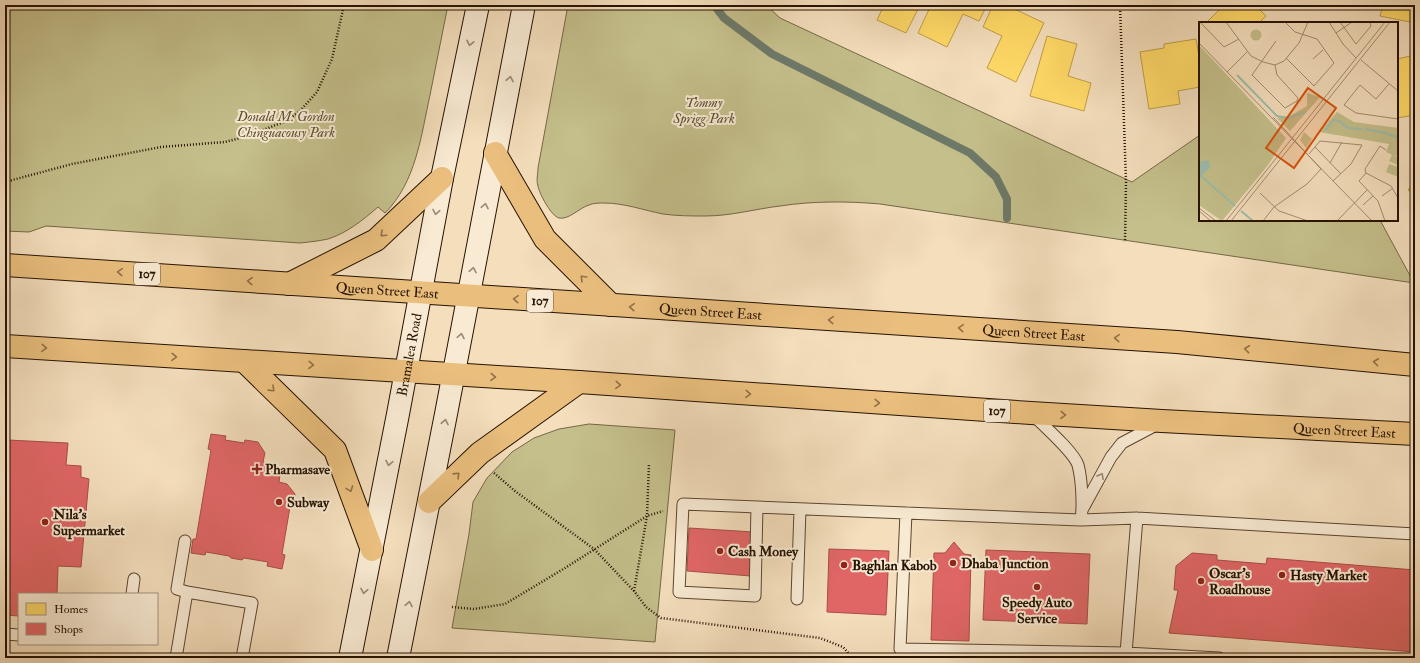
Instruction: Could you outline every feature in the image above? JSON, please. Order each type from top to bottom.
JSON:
[{"type":"main road","name":"Bramalea Road","points":[[350,658],[372,550],[442,178],[478,5]]},
{"type":"main road","points":[[398,658],[454,375],[524,5]]},
{"type":"main road","points":[[495,153],[545,239],[611,305]]},
{"type":"main road","points":[[289,284],[376,240],[442,178]]},
{"type":"main road","name":"Queen Street East","points":[[5,265],[1177,342],[1415,365]]},
{"type":"main road","name":"Queen Street East","points":[[5,346],[579,382],[1031,413],[1415,434]]},
{"type":"main road","points":[[244,361],[335,450],[372,550]]},
{"type":"main road","points":[[429,502],[480,453],[579,382]]},
{"type":"lane","points":[[1031,413],[1057,438],[1077,464],[1081,515]]},
{"type":"lane","points":[[1081,515],[1111,457],[1122,443],[1162,421]]},
{"type":"lane","points":[[757,507],[755,596],[679,592],[683,504],[906,513],[1081,515],[1415,534]]},
{"type":"lane","points":[[797,599],[800,509]]},
{"type":"lane","points":[[906,513],[900,649],[1126,652],[1219,658]]},
{"type":"lane","points":[[1126,652],[1137,518]]},
{"type":"lane","points":[[185,542],[177,589],[252,603],[242,658]]},
{"type":"lane","points":[[132,593],[134,579]]},
{"type":"lane","points":[[176,658],[187,592]]},
{"type":"lane","points":[[5,634],[18,635]]},
{"type":"path","points":[[5,182],[72,164],[161,147],[225,142],[248,136],[286,121],[299,112],[317,92],[332,59],[344,5]]},
{"type":"path","points":[[1120,5],[1126,182],[1125,242]]},
{"type":"path","points":[[634,591],[647,516],[649,464]]},
{"type":"path","points":[[452,607],[474,609],[505,604],[647,516],[683,504]]},
{"type":"green space","name":"Donald M. Gordon Chinguacousy Park","points":[[5,5],[448,5],[420,142],[416,158],[404,187],[385,213],[378,207],[367,217],[342,233],[325,240],[300,243],[46,226],[29,232],[5,231]]},
{"type":"green space","name":"Tommy Sprigg Park","points":[[568,5],[766,5],[780,18],[1132,182],[1199,136],[1199,221],[1381,221],[1414,283],[868,203],[805,203],[724,215],[684,216],[668,215],[619,204],[598,203],[585,207],[570,216],[559,218],[552,213],[543,199],[537,184],[538,168]]},
{"type":"green space","points":[[589,424],[675,430],[655,642],[452,628],[469,534],[473,502],[487,478],[512,452],[534,438],[559,429]]},
{"type":"building: Homes","points":[[884,5],[920,5],[906,33],[877,20]]},
{"type":"building: Homes","points":[[931,5],[987,5],[979,21],[963,14],[947,47],[918,33]]},
{"type":"building: Homes","points":[[993,5],[1006,5],[1044,23],[1016,82],[987,68],[1002,36],[983,27]]},
{"type":"building: Homes","points":[[1220,5],[1255,5],[1266,16],[1260,22],[1207,22],[1219,10],[1216,8]]},
{"type":"building: Homes","points":[[1383,5],[1415,5],[1415,23],[1380,16]]},
{"type":"building: Homes","points":[[1047,36],[1077,44],[1068,76],[1091,83],[1084,111],[1030,96]]},
{"type":"building: Homes","points":[[1196,39],[1199,56],[1199,87],[1178,91],[1180,104],[1149,109],[1140,52],[1164,48],[1164,44]]},
{"type":"building: Homes","points":[[1415,55],[1415,115],[1398,118],[1398,59]]},
{"type":"building: Homes","points":[[1415,180],[1415,195],[1408,190]]},
{"type":"building: Shops","points":[[211,434],[226,436],[225,440],[244,443],[245,440],[258,442],[265,453],[263,462],[271,464],[280,475],[279,482],[287,484],[295,494],[293,508],[290,507],[282,554],[285,555],[282,569],[267,566],[268,562],[244,558],[242,560],[206,552],[205,555],[191,553],[193,539],[196,539],[211,450],[208,449]]},
{"type":"building: Shops","name":"Nila’s Supermarket","points":[[8,440],[68,443],[66,465],[81,466],[81,477],[89,479],[81,567],[58,566],[57,593],[18,593],[18,616],[5,615],[5,478]]},
{"type":"building: Shops","name":"Cash Money","points":[[689,528],[754,532],[751,576],[687,571]]},
{"type":"building: Shops","points":[[954,542],[964,554],[971,555],[969,641],[931,640],[934,553],[945,553]]},
{"type":"building: Shops","points":[[829,549],[889,551],[886,615],[827,612]]},
{"type":"building: Shops","name":"Speedy Auto Service","points":[[986,550],[1090,554],[1087,624],[983,620]]},
{"type":"building: Shops","points":[[1192,553],[1217,555],[1217,560],[1266,564],[1267,558],[1415,570],[1415,652],[1169,633],[1178,590],[1174,590],[1176,566]]},
{"type":"waterway","points":[[714,5],[724,18],[772,54],[970,153],[996,177],[1007,199],[1007,218]]},
{"type":"place","name":"Pharmasave","points":[[257,469]]},
{"type":"place","name":"Subway","points":[[279,502]]},
{"type":"place","name":"Nila’s Supermarket","points":[[45,522]]},
{"type":"place","name":"Cash Money","points":[[720,551]]},
{"type":"place","name":"Dhaba Junction","points":[[953,563]]},
{"type":"place","name":"Baghlan Kabob","points":[[844,565]]},
{"type":"place","name":"Hasty Market","points":[[1282,575]]},
{"type":"place","name":"Oscar's Roadhouse","points":[[1201,581]]},
{"type":"place","name":"Speedy Auto Service","points":[[1037,587]]}]
